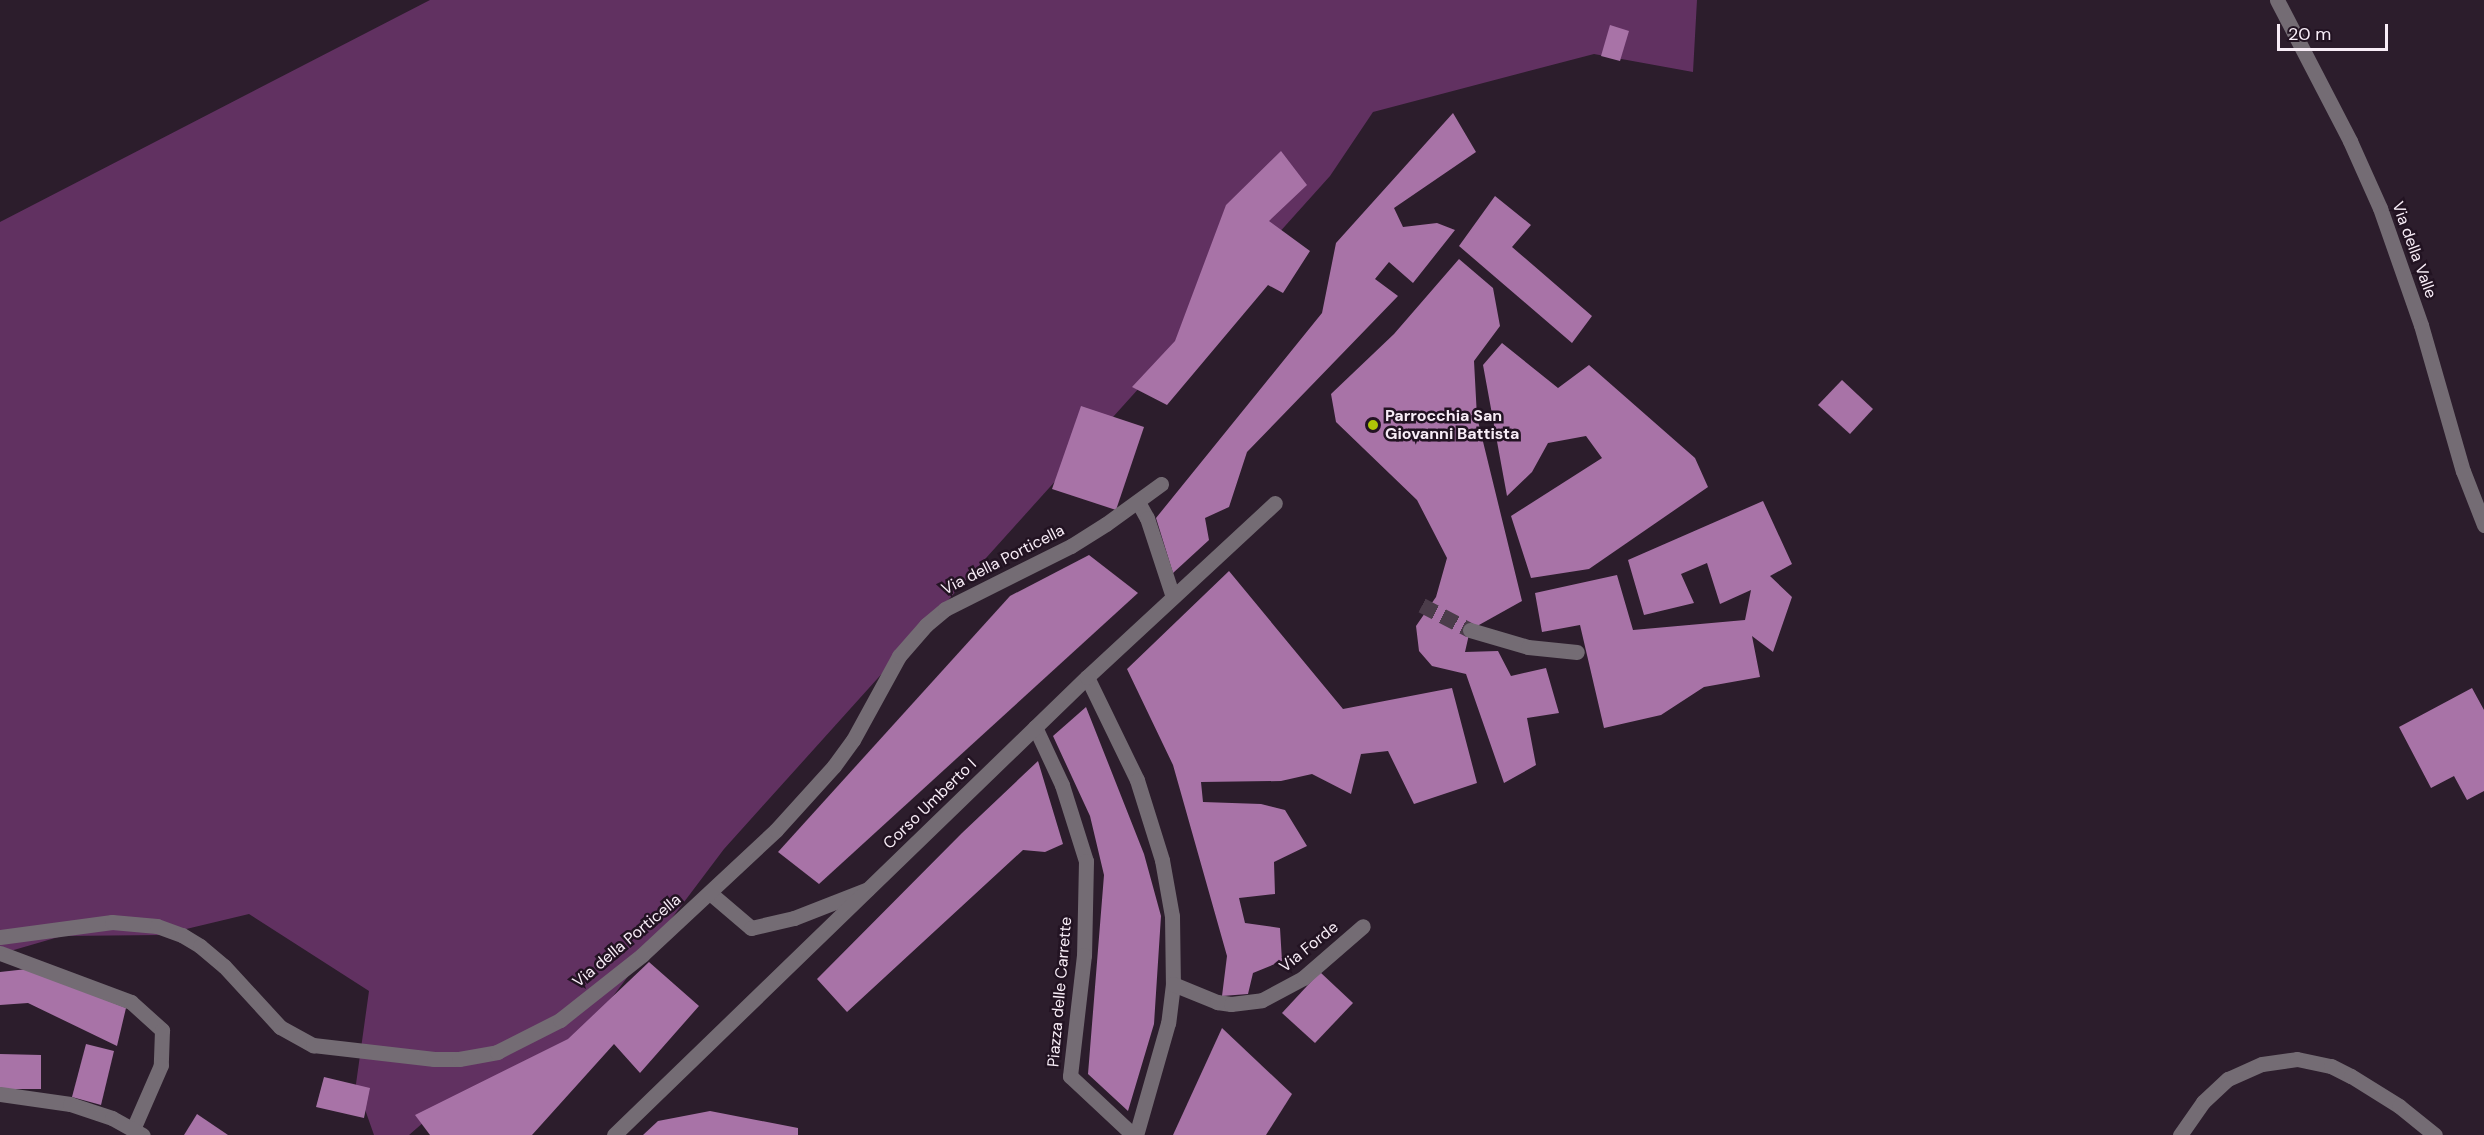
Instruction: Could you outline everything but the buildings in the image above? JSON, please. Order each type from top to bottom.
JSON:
[{"type":"street","name":"Via della Valle","points":[[2277,0],[2350,141],[2380,208],[2421,325],[2463,471],[2484,525]]},
{"type":"street","name":"Via della Porticella","points":[[0,937],[112,922],[157,926],[182,935],[201,946],[224,966],[274,1022],[300,1040],[327,1048],[434,1059],[459,1059],[496,1052],[560,1020],[642,955],[776,830],[834,766],[860,728],[890,670],[926,626],[945,609],[1071,546],[1161,484]]},
{"type":"street","points":[[1138,502],[1148,518],[1173,597]]},
{"type":"street","name":"Corso Umberto I","points":[[614,1135],[1087,677],[1275,503]]},
{"type":"street","points":[[1470,630],[1528,647],[1576,652]]},
{"type":"street","points":[[1087,677],[1137,780],[1162,860],[1173,916],[1173,984],[1158,1063],[1134,1135]]},
{"type":"street","name":"Piazza delle Carrette","points":[[1035,727],[1062,786],[1086,861],[1084,955],[1070,1076],[1134,1135]]},
{"type":"street","points":[[710,893],[751,928],[794,918],[868,889]]},
{"type":"street","name":"Via Forde","points":[[1173,984],[1217,1002],[1231,1004],[1262,1000],[1298,981],[1363,926]]},
{"type":"street","points":[[0,953],[131,1002],[162,1030],[161,1065],[138,1132],[70,1104],[48,1099],[0,1094]]},
{"type":"street","points":[[2180,1135],[2203,1102],[2228,1079],[2262,1064],[2297,1059],[2331,1066],[2351,1076],[2399,1107],[2435,1135]]},
{"type":"shaded area","points":[[430,0],[1697,0],[1693,72],[1594,54],[1373,112],[1330,176],[724,849],[534,1101],[440,1108],[409,1135],[374,1135],[356,1084],[369,991],[249,914],[161,935],[62,936],[0,954],[0,222]]},
{"type":"tunnel","points":[[1422,605],[1470,630]]},
{"type":"place","name":"Parrocchia San Giovanni Battista","points":[[1373,425]]}]
